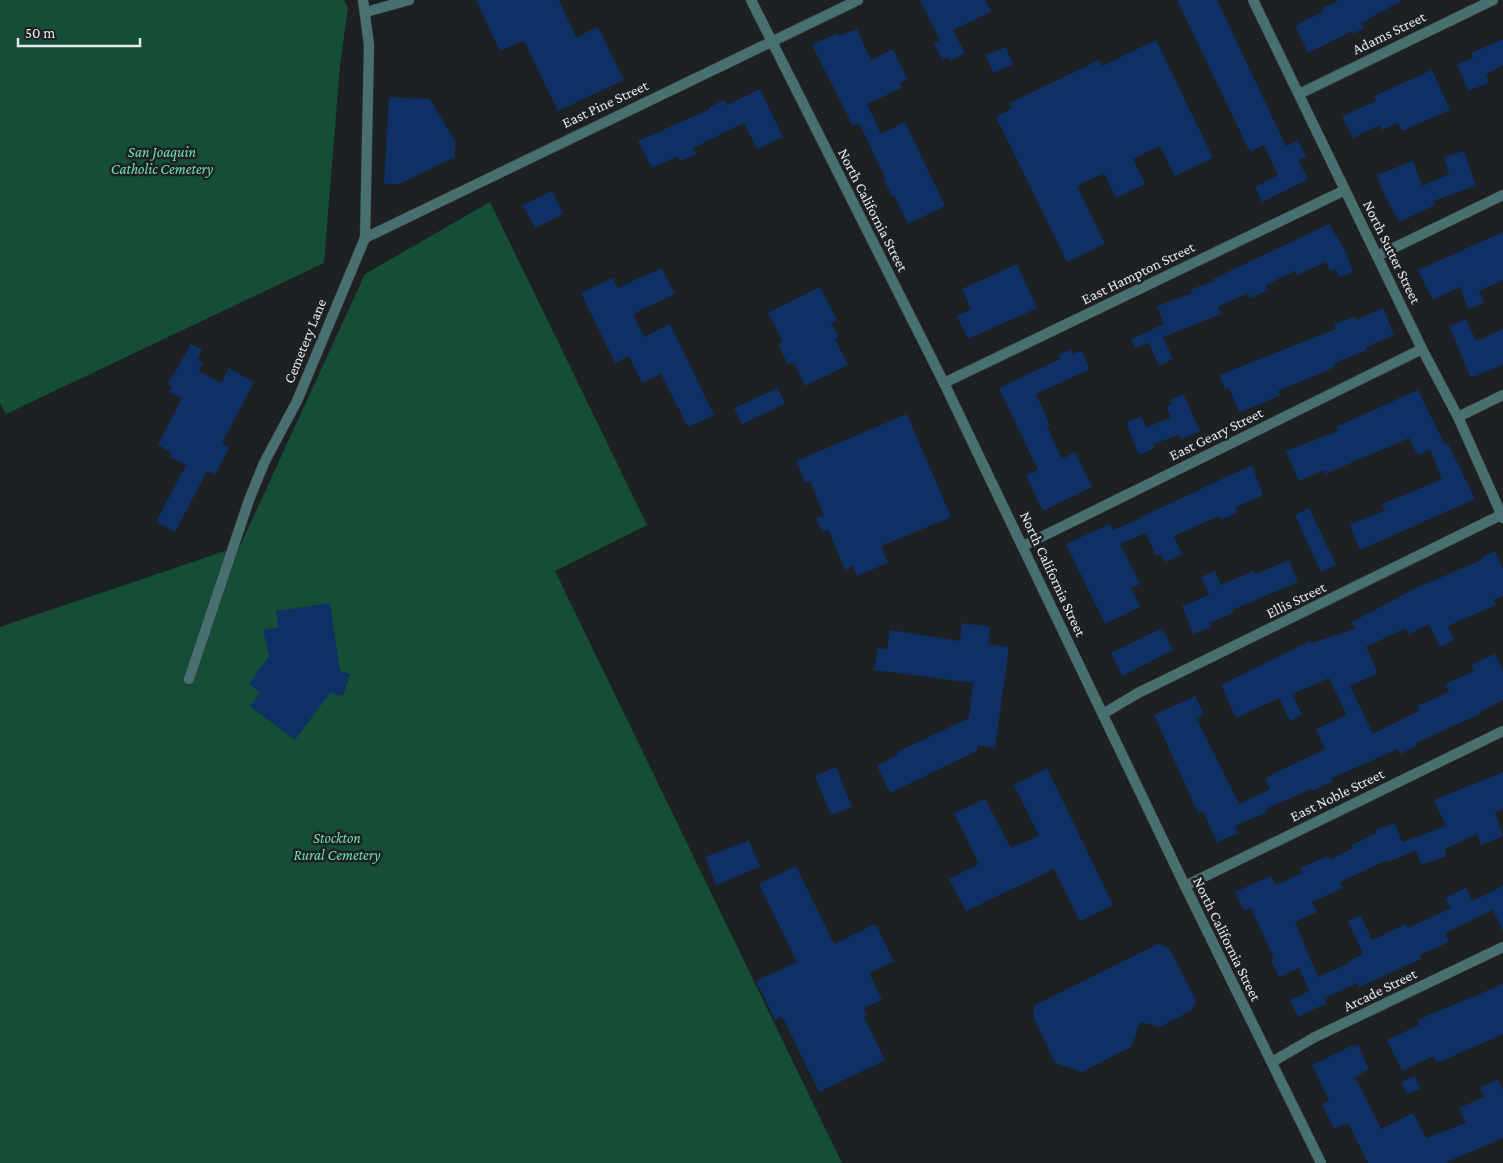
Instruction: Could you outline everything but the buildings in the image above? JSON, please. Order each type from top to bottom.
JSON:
[{"type":"street","name":"Cemetery Lane","points":[[189,679],[249,500],[264,463],[297,401],[365,238],[370,88],[366,12],[363,0]]},
{"type":"street","points":[[366,12],[409,0]]},
{"type":"street","name":"North California Street","points":[[751,0],[944,383],[1024,546],[1185,886],[1322,1163]]},
{"type":"street","name":"East Pine Street","points":[[365,238],[858,0]]},
{"type":"street","name":"North Sutter Street","points":[[1253,0],[1422,349],[1458,417],[1503,515]]},
{"type":"street","name":"Adams Street","points":[[1299,94],[1493,0]]},
{"type":"street","name":"East Hampton Street","points":[[944,383],[1345,190]]},
{"type":"street","points":[[1377,256],[1503,195]]},
{"type":"street","name":"East Geary Street","points":[[1024,546],[1422,349]]},
{"type":"street","points":[[1458,417],[1503,395]]},
{"type":"street","name":"Ellis Street","points":[[1102,714],[1138,692],[1503,515]]},
{"type":"street","name":"East Noble Street","points":[[1185,886],[1503,731]]},
{"type":"street","name":"Arcade Street","points":[[1272,1062],[1315,1038],[1503,947]]},
{"type":"green space","name":"San Joaquin Catholic Cemetery","points":[[0,0],[344,0],[348,8],[340,65],[324,263],[6,414],[0,403]]},
{"type":"green space","name":"Stockton Rural Cemetery","points":[[490,202],[647,525],[555,571],[842,1163],[0,1163],[0,627],[240,546],[365,274]]}]
